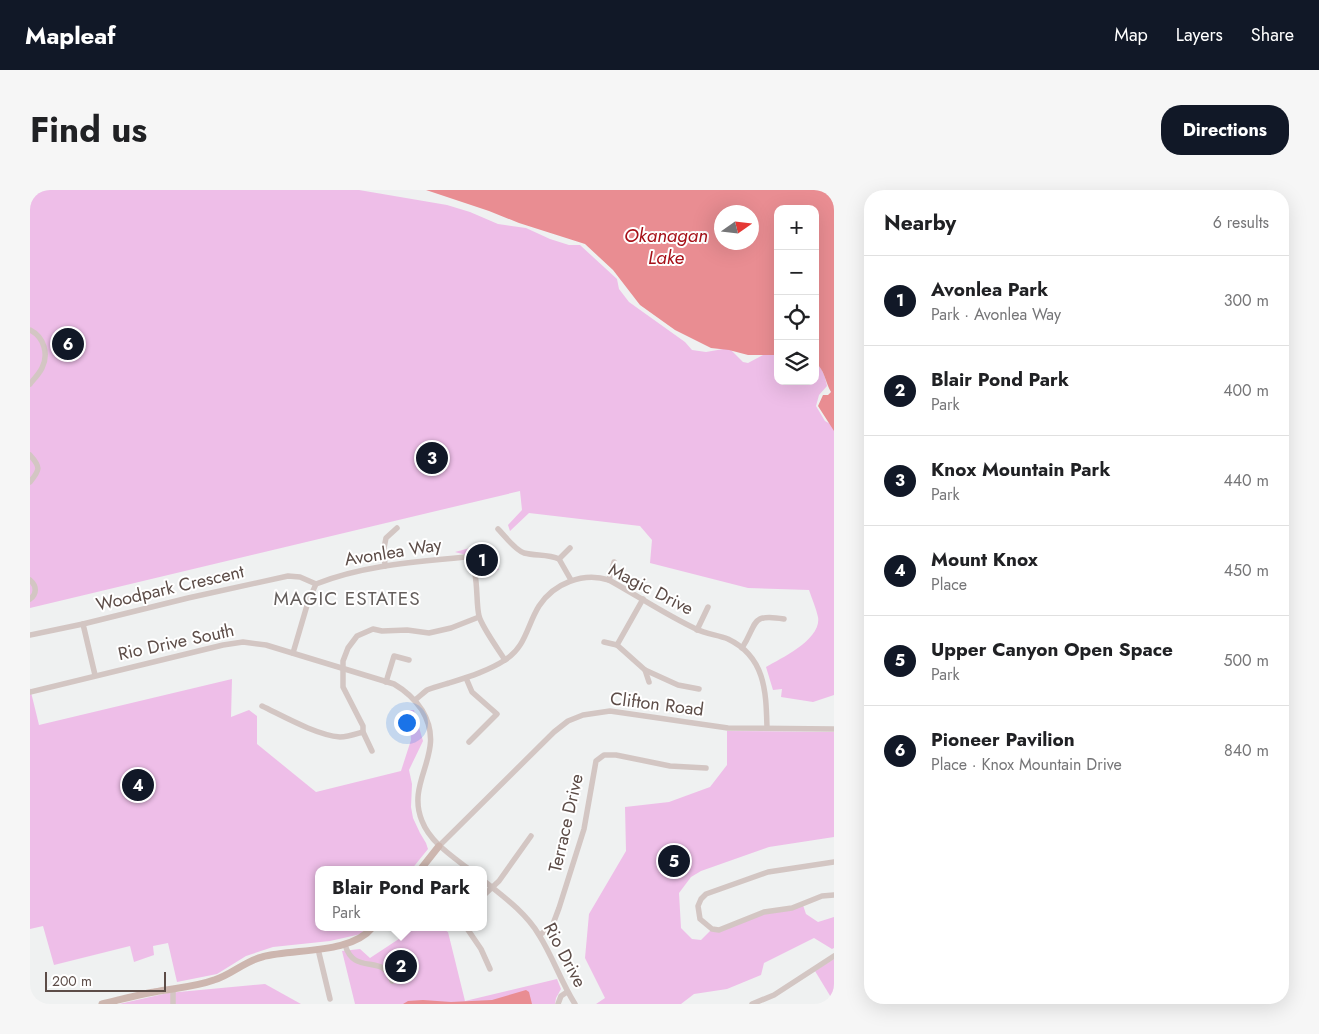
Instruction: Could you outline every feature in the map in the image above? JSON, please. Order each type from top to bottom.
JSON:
[{"type":"main road","name":"Clifton Road","points":[[423,866],[439,846]]},
{"type":"main road","points":[[102,1004],[212,981],[228,975],[259,957],[345,945],[357,941],[368,931]]},
{"type":"street","points":[[30,330],[40,337],[44,352],[42,367],[30,384]]},
{"type":"street","points":[[30,455],[37,463],[38,468],[37,474],[30,482]]},
{"type":"street","points":[[385,566],[384,548],[386,538],[397,528]]},
{"type":"street","points":[[498,529],[515,548],[525,553],[550,555],[559,559],[571,580]]},
{"type":"street","points":[[559,559],[570,548]]},
{"type":"street","name":"Avonlea Way","points":[[316,584],[331,578],[385,566],[466,556],[472,564],[479,617],[505,660]]},
{"type":"street","points":[[609,580],[614,562]]},
{"type":"street","name":"Woodpark Crescent","points":[[95,675],[82,624],[288,576],[300,577],[316,584]]},
{"type":"street","name":"Magic Drive","points":[[415,700],[427,690],[466,678],[490,668],[514,654],[521,645],[538,607],[547,596],[571,580],[587,577],[609,580],[697,630],[728,639],[742,648],[757,665],[763,679],[767,728]]},
{"type":"street","points":[[30,580],[35,586],[36,591],[30,599]]},
{"type":"street","points":[[293,653],[308,602],[316,584]]},
{"type":"street","points":[[617,645],[643,599]]},
{"type":"street","points":[[697,630],[708,607]]},
{"type":"street","points":[[742,648],[753,625],[759,618],[766,616],[784,619]]},
{"type":"street","points":[[372,751],[364,732],[364,726],[343,687],[343,661],[348,648],[357,636],[373,629],[428,633],[451,628],[479,617]]},
{"type":"street","points":[[30,635],[82,624]]},
{"type":"street","name":"Rio Drive South","points":[[30,692],[95,675],[243,642],[266,645],[386,682],[406,691],[415,700],[425,716],[431,736],[428,760],[419,786],[418,808],[427,831],[439,846]]},
{"type":"street","points":[[604,642],[617,645],[645,670],[678,685],[699,689]]},
{"type":"street","points":[[386,682],[394,656],[409,660]]},
{"type":"street","points":[[645,670],[649,682]]},
{"type":"street","points":[[466,678],[472,692],[497,714],[468,742]]},
{"type":"street","points":[[262,706],[324,733],[340,737],[364,732]]},
{"type":"street","name":"Clifton Road","points":[[439,846],[554,732],[568,721],[582,715],[610,711],[728,728],[834,729]]},
{"type":"street","name":"Terrace Drive","points":[[540,935],[553,924],[559,908],[584,829],[596,761],[604,755],[616,755],[670,766],[706,768]]},
{"type":"street","points":[[487,892],[499,880],[531,836]]},
{"type":"street","points":[[439,846],[465,866]]},
{"type":"street","points":[[834,862],[768,872],[711,891],[701,899],[698,912],[700,919],[705,924],[712,929],[719,930],[754,915],[792,908],[822,896],[834,895]]},
{"type":"street","name":"Rio Drive","points":[[487,884],[520,911],[540,935],[567,992],[575,1004]]},
{"type":"street","points":[[469,931],[482,950],[490,969]]},
{"type":"street","points":[[345,945],[348,954],[354,960],[385,969],[390,974],[392,982]]},
{"type":"street","points":[[318,948],[330,999]]},
{"type":"street","points":[[752,1004],[774,995],[834,956]]},
{"type":"street","points":[[173,989],[173,1004]]},
{"type":"street","points":[[558,1004],[561,996],[567,992]]},
{"type":"shaded area","points":[[30,190],[359,190],[447,205],[498,224],[526,228],[569,245],[580,245],[617,279],[619,289],[629,302],[685,342],[692,350],[706,352],[729,348],[743,362],[748,363],[765,354],[774,353],[774,385],[819,385],[819,366],[827,386],[819,395],[816,406],[825,421],[834,426],[834,695],[813,702],[781,697],[782,689],[773,690],[766,667],[800,647],[814,633],[818,625],[818,617],[809,590],[748,588],[650,563],[652,540],[640,526],[529,513],[510,531],[508,525],[522,510],[520,491],[30,608]]},
{"type":"shaded area","points":[[477,546],[491,558],[499,570],[474,573],[466,555],[455,552]]},
{"type":"shaded area","points":[[232,679],[231,717],[249,710],[257,716],[257,744],[316,792],[401,771],[411,740],[409,710],[414,710],[423,741],[409,770],[412,784],[411,807],[413,818],[428,849],[414,866],[315,866],[315,931],[363,931],[361,934],[330,941],[273,947],[246,956],[217,974],[177,982],[168,943],[153,946],[154,955],[134,962],[130,946],[54,965],[43,926],[30,929],[30,688],[39,725]]},
{"type":"shaded area","points":[[727,731],[834,732],[834,837],[769,847],[701,871],[691,877],[679,893],[681,928],[692,939],[701,940],[711,930],[719,931],[755,915],[803,905],[806,914],[818,922],[834,917],[834,948],[832,949],[814,938],[764,963],[761,975],[727,989],[694,994],[681,1004],[596,1004],[605,998],[585,958],[589,914],[626,851],[625,807],[669,802],[710,787],[727,765]]},
{"type":"shaded area","points":[[411,931],[446,931],[465,1001],[557,979],[561,989],[555,1004],[355,1004],[342,951],[360,949],[370,958]]},
{"type":"shaded area","points":[[834,959],[834,997],[832,999],[815,971]]},
{"type":"shaded area","points":[[265,984],[301,1004],[119,1004],[168,993]]},
{"type":"water","name":"Okanagan Lake","points":[[426,190],[834,190],[834,431],[818,406],[823,395],[828,395],[831,392],[819,366],[819,205],[774,205],[774,355],[748,355],[711,348],[675,330],[640,305],[613,270],[585,244]]},
{"type":"water","points":[[526,990],[529,992],[532,1004],[403,1004],[408,1001],[423,1000],[451,1002],[492,1000]]},
{"type":"place","name":"Pioneer Pavilion","points":[[68,344]]},
{"type":"place","name":"Knox Mountain Park","points":[[432,458]]},
{"type":"place","name":"Avonlea Park","points":[[482,560]]},
{"type":"place","name":"Mount Knox","points":[[138,785]]},
{"type":"place","name":"Upper Canyon Open Space","points":[[674,861]]},
{"type":"place","name":"Blair Pond Park","points":[[401,966]]},
{"type":"district","name":"MAGIC ESTATES","points":[[347,598]]}]
